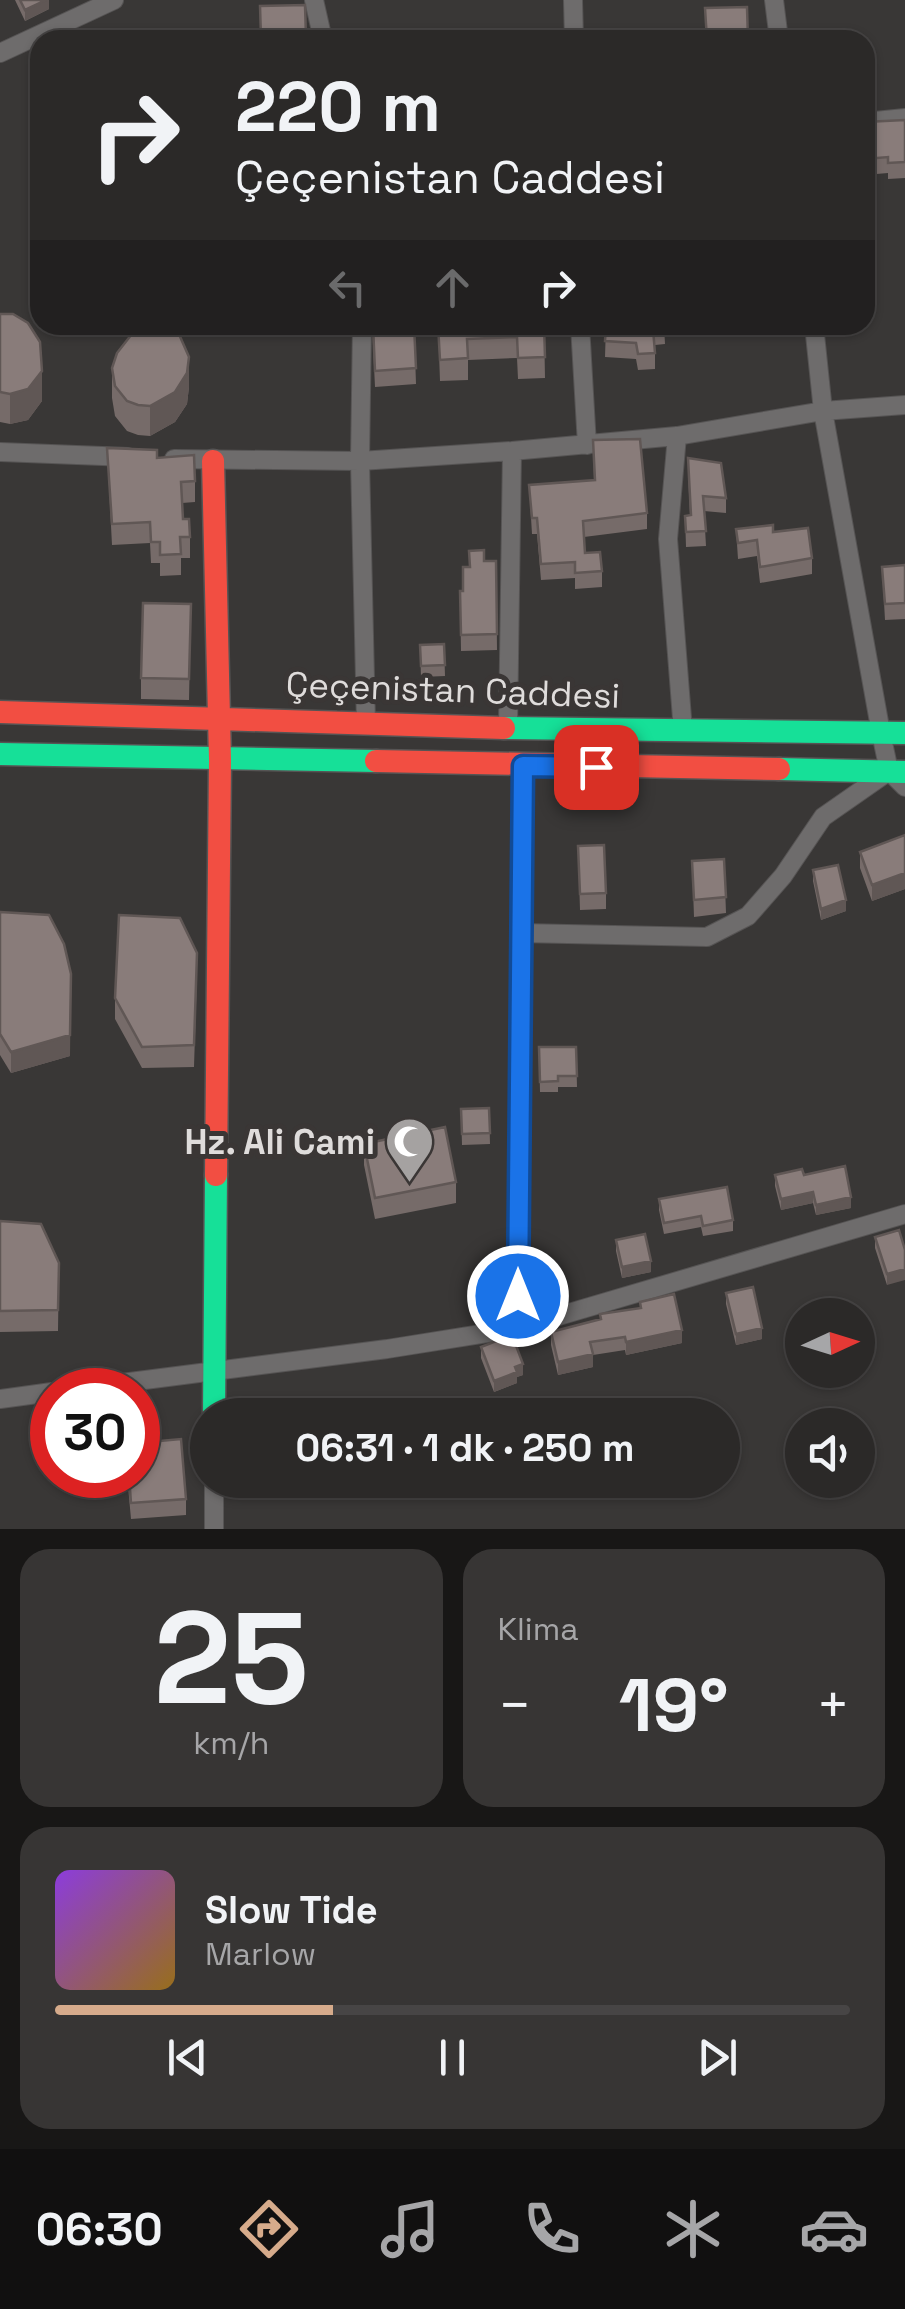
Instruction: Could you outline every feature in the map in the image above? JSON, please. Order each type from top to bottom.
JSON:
[{"type":"main road","points":[[213,461],[220,760],[214,1398]]},
{"type":"main road","name":"Çeçenistan Caddesi","points":[[0,712],[508,728],[893,733]]},
{"type":"main road","name":"Çeçenistan Caddesi","points":[[0,754],[900,777]]},
{"type":"street","points":[[51,30],[114,0]]},
{"type":"street","points":[[314,0],[321,30]]},
{"type":"street","points":[[573,0],[574,30]]},
{"type":"street","points":[[774,0],[778,30]]},
{"type":"street","points":[[0,54],[30,40]]},
{"type":"street","points":[[875,121],[905,118]]},
{"type":"street","points":[[362,335],[360,460],[366,723]]},
{"type":"street","points":[[580,335],[586,445]]},
{"type":"street","points":[[521,933],[707,936],[748,916],[783,876],[823,817],[900,777],[824,410],[815,335]]},
{"type":"street","points":[[0,452],[213,461],[360,460],[677,436],[824,410],[905,405]]},
{"type":"street","points":[[677,436],[668,540],[684,732]]},
{"type":"street","points":[[508,728],[512,451]]},
{"type":"street","points":[[518,1328],[523,766]]},
{"type":"street","points":[[160,1377],[518,1328],[905,1214]]},
{"type":"street","points":[[0,1399],[30,1395]]},
{"type":"street","points":[[214,1498],[214,1529]]},
{"type":"building","points":[[20,0],[46,0],[25,10]]},
{"type":"building","points":[[305,5],[306,30],[261,30],[260,6]]},
{"type":"building","points":[[747,7],[748,30],[706,30],[705,8]]},
{"type":"building","points":[[905,120],[905,162],[888,163],[888,157],[875,158],[875,122]]},
{"type":"building","points":[[0,314],[13,314],[28,323],[30,335],[36,335],[40,342],[42,371],[28,389],[10,394],[0,392]]},
{"type":"building","points":[[131,335],[179,335],[189,357],[187,373],[175,392],[150,406],[138,405],[127,401],[115,386],[112,368],[117,353]]},
{"type":"building","points":[[373,335],[414,335],[416,368],[375,371]]},
{"type":"building","points":[[439,335],[544,335],[545,357],[518,358],[517,337],[467,339],[468,358],[440,360]]},
{"type":"building","points":[[605,335],[654,335],[655,353],[638,354],[636,343],[605,341]]},
{"type":"building","points":[[640,439],[647,513],[583,521],[585,553],[600,552],[602,571],[575,573],[575,562],[541,564],[529,485],[595,480],[593,440]]},
{"type":"building","points":[[107,448],[157,450],[157,458],[194,455],[195,481],[181,482],[183,519],[189,519],[190,537],[180,537],[181,554],[160,555],[160,542],[151,542],[150,522],[112,524]]},
{"type":"building","points":[[688,458],[721,463],[726,498],[703,496],[706,531],[686,532],[685,516],[691,515]]},
{"type":"building","points":[[773,525],[773,532],[808,528],[812,558],[760,567],[757,540],[738,543],[736,529]]},
{"type":"building","points":[[484,550],[484,561],[496,561],[497,634],[461,635],[463,567],[470,567],[469,551]]},
{"type":"building","points":[[905,565],[905,603],[885,604],[882,567]]},
{"type":"building","points":[[143,603],[191,604],[189,679],[141,678]]},
{"type":"building","points":[[444,644],[445,665],[421,666],[420,645]]},
{"type":"building","points":[[905,835],[905,873],[872,885],[860,852]]},
{"type":"building","points":[[604,845],[606,893],[580,894],[578,846]]},
{"type":"building","points":[[724,859],[726,897],[694,900],[692,861]]},
{"type":"building","points":[[838,865],[846,900],[821,909],[813,870]]},
{"type":"building","points":[[0,912],[49,915],[64,944],[71,974],[70,1035],[11,1052],[0,1034]]},
{"type":"building","points":[[119,915],[180,918],[197,953],[194,1045],[142,1047],[115,998]]},
{"type":"building","points":[[539,1047],[576,1047],[577,1076],[558,1076],[558,1081],[540,1082]]},
{"type":"building","points":[[489,1108],[490,1133],[462,1134],[461,1109]]},
{"type":"building","points":[[445,1127],[456,1182],[375,1198],[364,1144]]},
{"type":"building","points":[[845,1166],[851,1197],[816,1205],[813,1192],[781,1199],[775,1175],[802,1169],[804,1175]]},
{"type":"building","points":[[727,1187],[733,1220],[703,1226],[701,1216],[664,1223],[659,1199]]},
{"type":"building","points":[[0,1221],[41,1224],[59,1263],[58,1310],[0,1311]]},
{"type":"building","points":[[899,1230],[905,1269],[887,1274],[875,1237]]},
{"type":"building","points":[[645,1234],[651,1261],[622,1267],[616,1240]]},
{"type":"building","points":[[753,1287],[762,1328],[736,1334],[726,1293]]},
{"type":"building","points":[[674,1294],[682,1330],[626,1342],[625,1337],[590,1342],[593,1354],[558,1362],[551,1332],[601,1319],[600,1314],[641,1308],[640,1302]]},
{"type":"building","points":[[512,1335],[523,1364],[515,1367],[517,1372],[494,1381],[481,1347]]},
{"type":"building","points":[[181,1439],[186,1499],[131,1503],[131,1498],[160,1498],[160,1441]]},
{"type":"traffic: fast","points":[[504,728],[905,733]]},
{"type":"traffic: fast","points":[[0,754],[376,761]]},
{"type":"traffic: fast","points":[[779,769],[905,772]]},
{"type":"traffic: fast","points":[[214,1398],[216,1175]]},
{"type":"traffic: jam","points":[[213,461],[220,760],[216,1175]]},
{"type":"traffic: jam","points":[[0,712],[504,728]]},
{"type":"traffic: jam","points":[[376,761],[779,769]]},
{"type":"place","name":"Hz. Ali Cami","points":[[410,1184]]},
{"type":"route","points":[[518,1296],[523,766],[596,767]]}]
